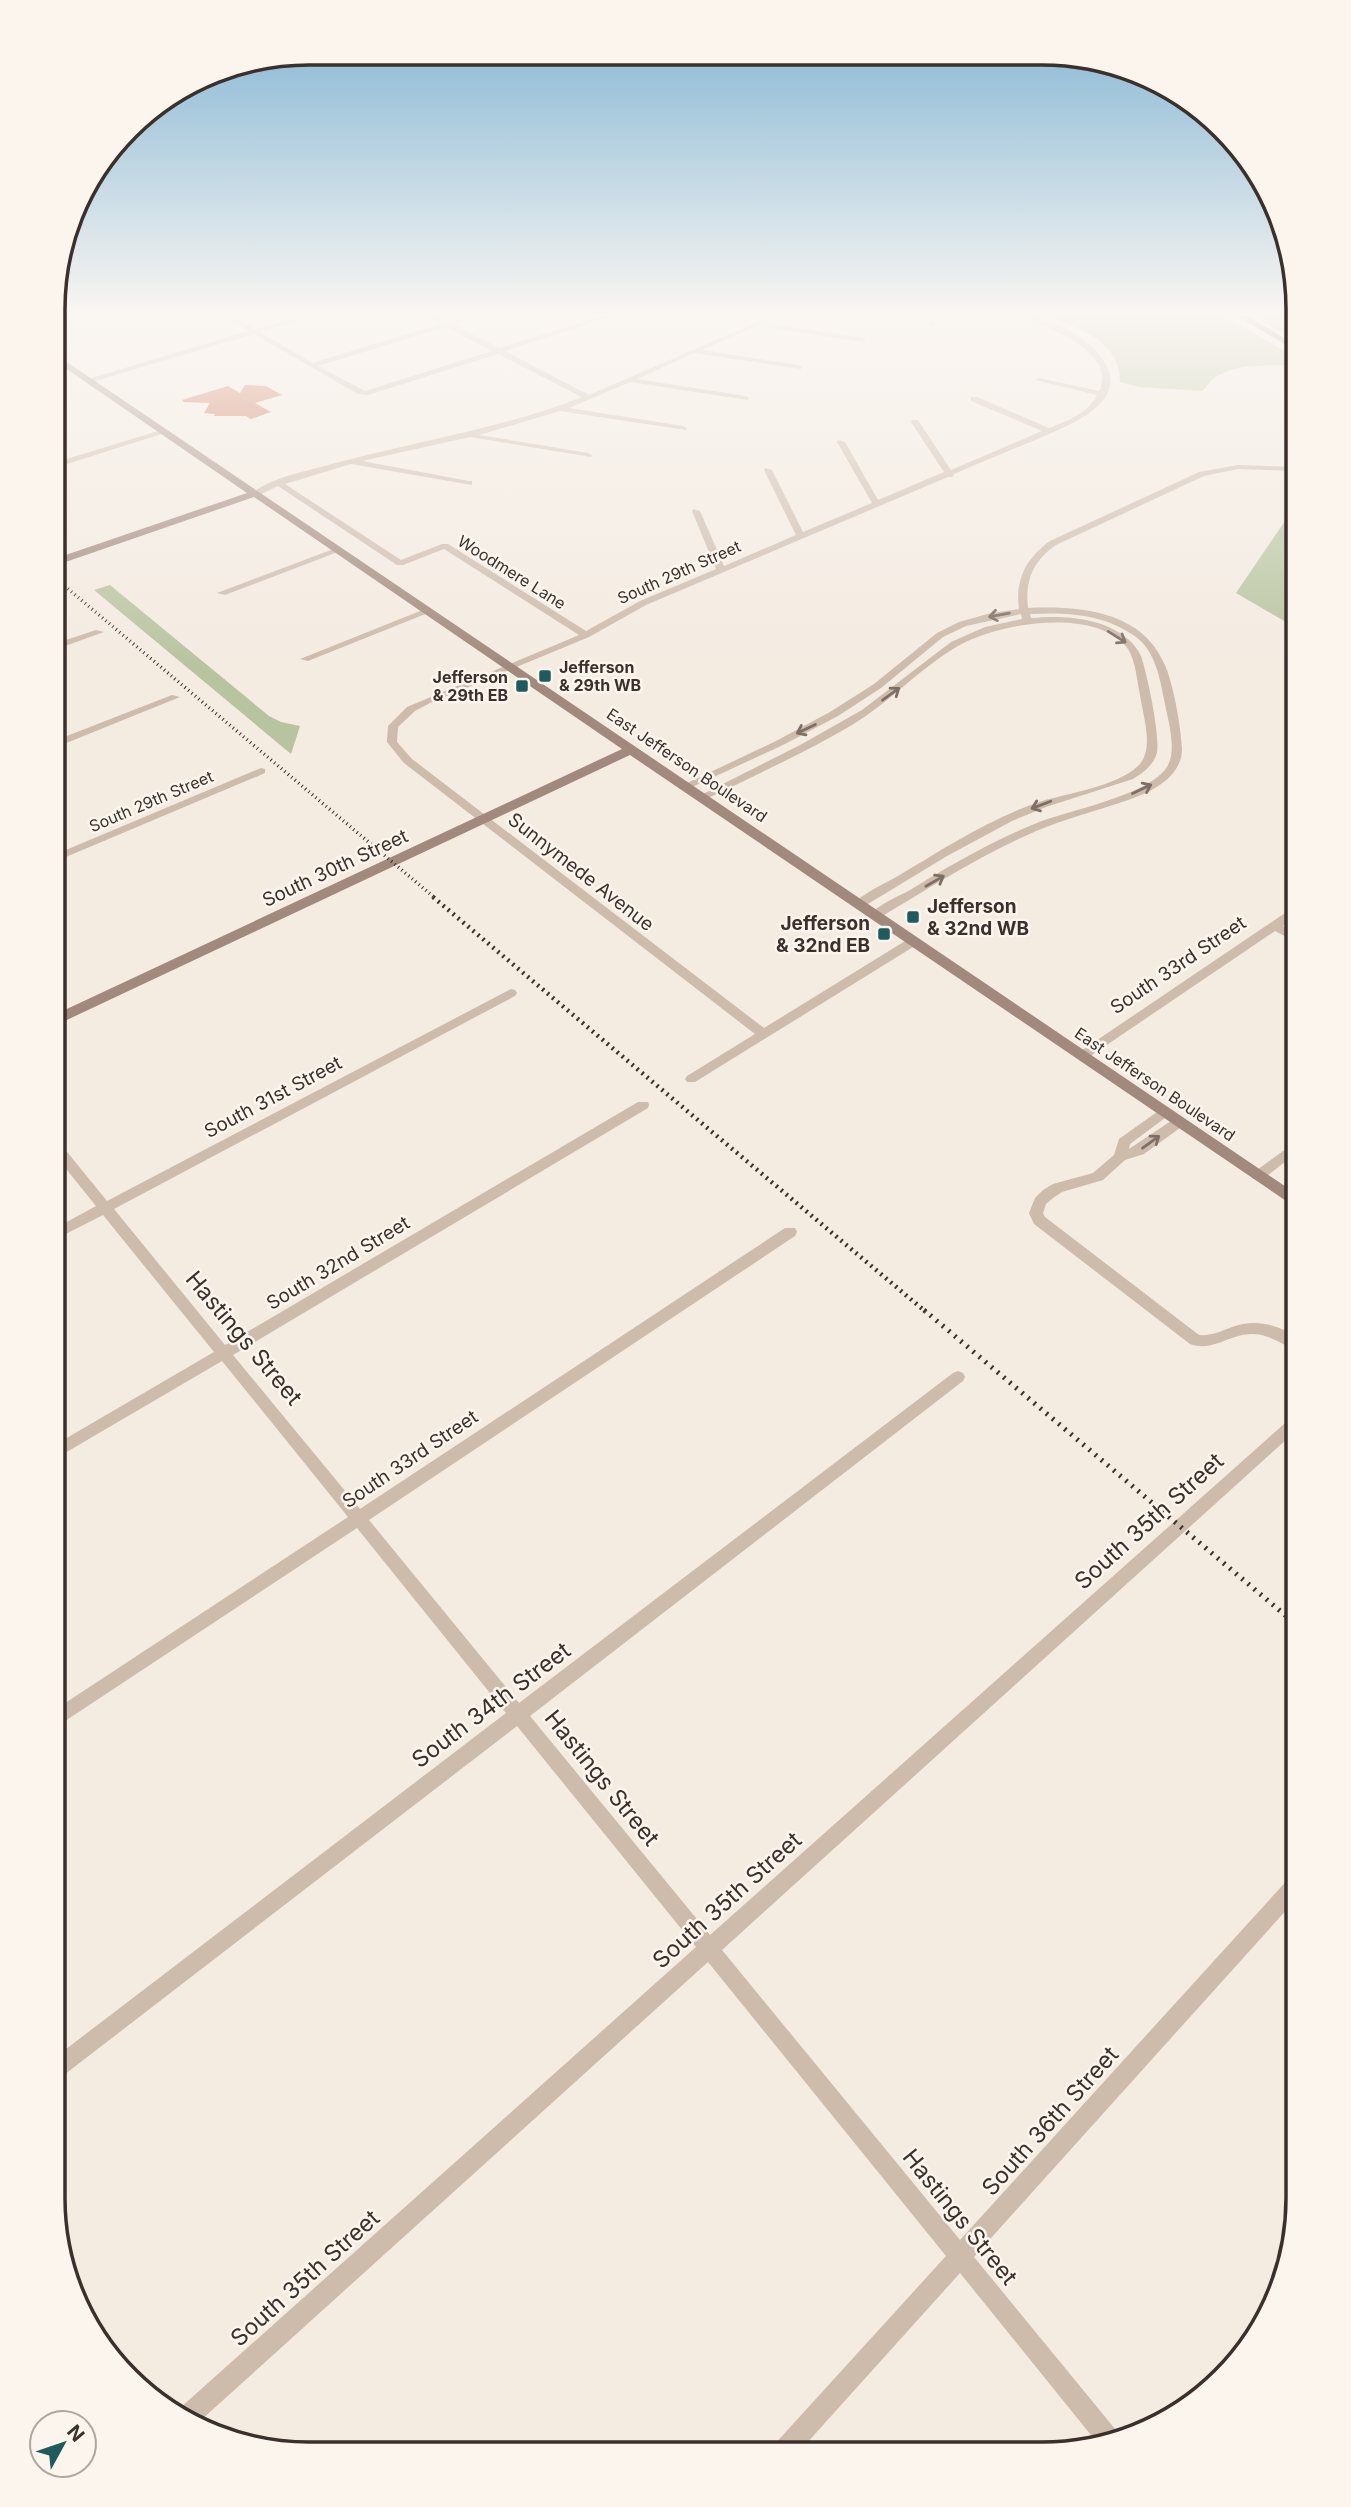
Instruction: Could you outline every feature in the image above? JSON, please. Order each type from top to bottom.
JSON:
[{"type":"street","points":[[65,463],[161,433]]},
{"type":"street","name":"East Jefferson Boulevard","points":[[165,433],[1286,1195]]},
{"type":"street","points":[[65,559],[256,494],[279,483],[350,461],[476,433]]},
{"type":"street","points":[[922,433],[950,475]]},
{"type":"street","name":"South 29th Street","points":[[392,729],[411,709],[586,635],[631,608],[1049,433]]},
{"type":"street","points":[[469,435],[588,455]]},
{"type":"street","points":[[841,442],[877,505]]},
{"type":"street","points":[[350,461],[469,483]]},
{"type":"street","points":[[1026,616],[1022,584],[1035,559],[1053,543],[1202,474],[1238,467],[1286,469]]},
{"type":"street","points":[[768,470],[801,537]]},
{"type":"street","name":"Woodmere Lane","points":[[279,483],[400,562],[445,545],[586,635]]},
{"type":"street","points":[[696,511],[721,570]]},
{"type":"street","points":[[222,593],[339,550]]},
{"type":"street","points":[[304,659],[428,611]]},
{"type":"street","points":[[686,786],[832,716],[892,675],[925,645],[947,631],[972,621],[1083,613],[1118,624],[1144,639],[1158,660],[1177,747],[1174,766],[1161,779],[1143,789],[1058,818],[1011,838],[875,915]]},
{"type":"street","points":[[702,797],[797,750],[869,710],[953,644],[990,628],[1026,616],[1078,622],[1108,631],[1127,642],[1137,656],[1152,745],[1148,760],[1140,769],[1122,779],[1061,797],[995,825],[859,904]]},
{"type":"street","points":[[65,644],[99,632]]},
{"type":"street","points":[[65,741],[175,697]]},
{"type":"street","name":"Sunnymede Avenue","points":[[392,729],[392,742],[397,751],[763,1034]]},
{"type":"street","name":"South 30th Street","points":[[65,1016],[632,749]]},
{"type":"street","name":"South 29th Street","points":[[65,854],[261,771]]},
{"type":"street","name":"South 33rd Street","points":[[1082,1056],[1286,918]]},
{"type":"street","points":[[1275,926],[1286,932]]},
{"type":"street","points":[[691,1079],[914,941]]},
{"type":"street","name":"South 31st Street","points":[[65,1229],[510,993]]},
{"type":"street","name":"South 32nd Street","points":[[65,1447],[643,1105]]},
{"type":"street","points":[[1120,1157],[1124,1142],[1164,1112]]},
{"type":"street","points":[[1179,1122],[1139,1151],[1120,1157],[1098,1177],[1058,1188],[1048,1194],[1040,1202],[1036,1213],[1045,1228],[1195,1340],[1209,1342],[1242,1329],[1254,1328],[1271,1331],[1286,1338]]},
{"type":"street","points":[[1258,1176],[1286,1154]]},
{"type":"street","name":"Hastings Street","points":[[65,1158],[1104,2434]]},
{"type":"street","name":"South 33rd Street","points":[[65,1713],[790,1231]]},
{"type":"street","name":"South 34th Street","points":[[65,2062],[958,1377]]},
{"type":"street","name":"South 35th Street","points":[[192,2412],[1286,1431]]},
{"type":"street","name":"South 36th Street","points":[[792,2442],[1286,1896]]},
{"type":"green space","points":[[1286,520],[1286,622],[1236,593]]},
{"type":"green space","points":[[110,585],[269,716],[300,726],[291,754],[94,590]]},
{"type":"railway","points":[[65,586],[435,898]]},
{"type":"railway","points":[[433,897],[926,1312]]},
{"type":"railway","points":[[924,1310],[1286,1616]]},
{"type":"place","name":"Jefferson & 29th WB","points":[[545,676]]},
{"type":"place","name":"Jefferson & 29th EB","points":[[522,686]]},
{"type":"place","name":"Jefferson & 32nd WB","points":[[913,917]]},
{"type":"place","name":"Jefferson & 32nd EB","points":[[884,934]]}]
